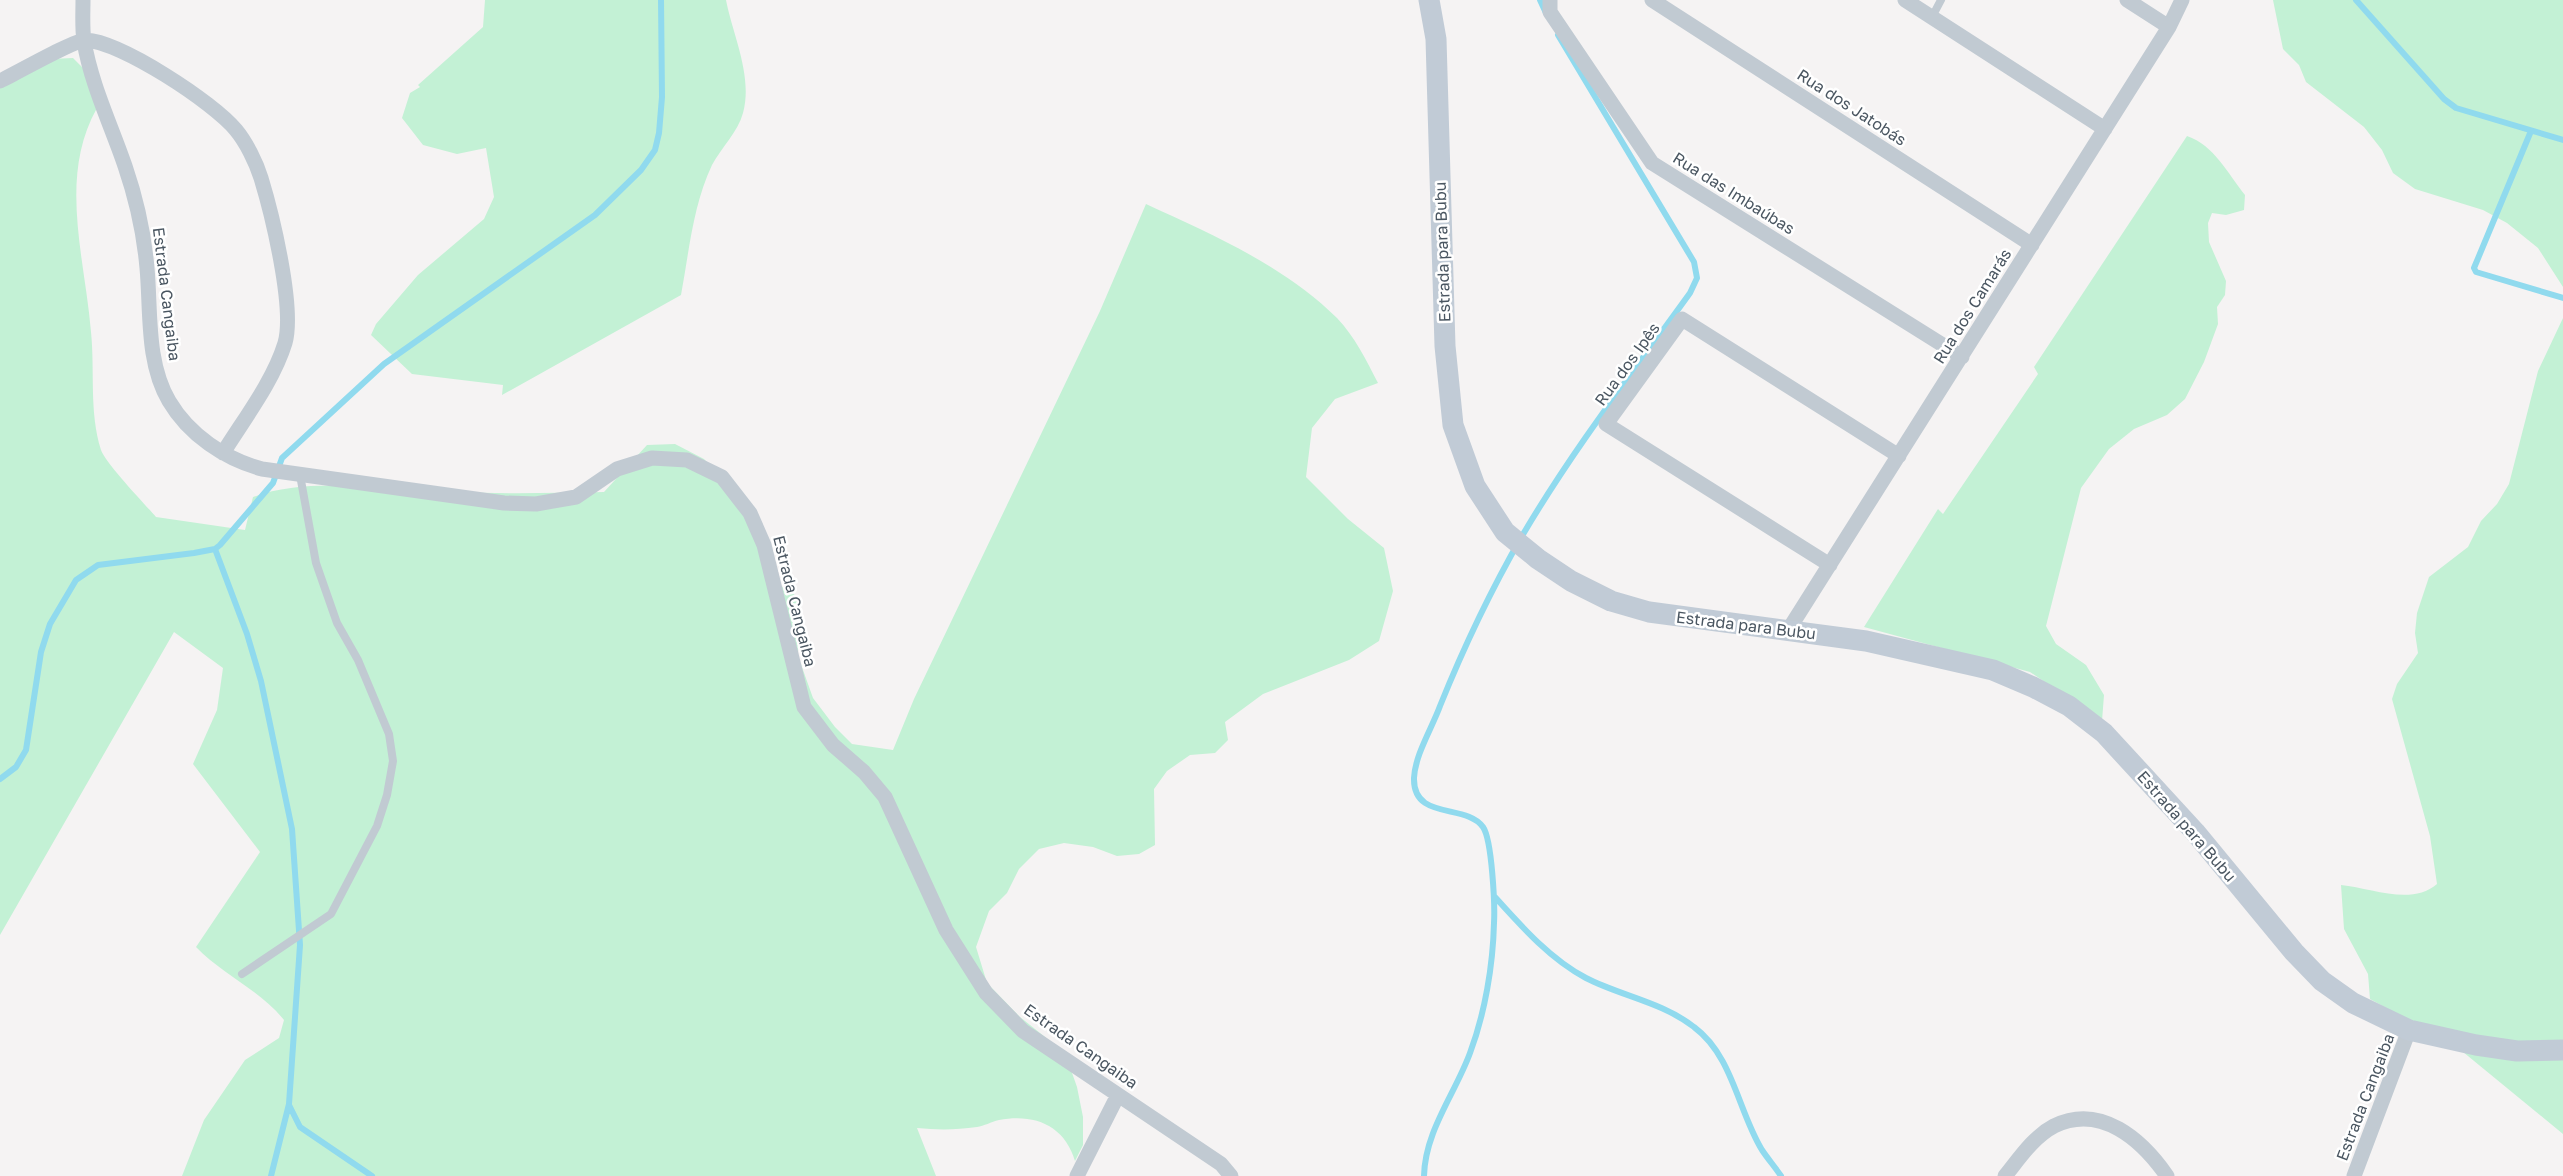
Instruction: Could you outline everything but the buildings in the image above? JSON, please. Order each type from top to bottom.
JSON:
[{"type":"street","name":"Estrada Cangaiba","points":[[83,0],[84,40],[94,81],[136,202],[147,267],[150,326],[160,380],[168,400],[183,421],[223,453],[253,467],[504,503],[536,504],[576,496],[616,469],[645,459],[664,457],[687,460],[723,477],[750,513],[764,545],[804,707],[833,745],[864,772],[885,797],[946,930],[969,971],[986,993],[1023,1031],[1221,1164],[1232,1176]]},
{"type":"street","name":"Estrada para Bubu","points":[[1429,0],[1436,39],[1445,346],[1453,425],[1475,486],[1505,532],[1538,559],[1611,601],[1649,612],[1692,620],[1789,629],[1866,641],[1993,670],[2033,687],[2069,706],[2104,733],[2195,832],[2294,952],[2322,981],[2353,1002],[2409,1030],[2476,1045],[2517,1051],[2563,1050]]},
{"type":"street","name":"Rua das Imbaúbas","points":[[1550,0],[1550,12],[1652,163],[1962,357]]},
{"type":"street","name":"Rua dos Jatobás","points":[[1652,0],[2032,245]]},
{"type":"street","points":[[1905,0],[2105,129]]},
{"type":"street","points":[[2127,0],[2169,27]]},
{"type":"street","name":"Rua dos Camarás","points":[[1789,629],[2169,27],[2182,0]]},
{"type":"street","points":[[0,81],[84,40],[114,46],[214,110],[236,130],[261,176],[277,244],[287,328],[285,342],[273,370],[223,453]]},
{"type":"street","name":"Rua dos Ipês","points":[[1830,565],[1606,423],[1682,319],[1899,456]]},
{"type":"street","name":"Estrada Cangaiba","points":[[2354,1176],[2409,1030]]},
{"type":"street","points":[[1077,1176],[1118,1095]]},
{"type":"street","points":[[2005,1176],[2031,1144],[2053,1127],[2082,1119],[2101,1121],[2131,1134],[2167,1176]]},
{"type":"lane","points":[[1932,17],[1941,0]]},
{"type":"lane","points":[[242,974],[331,914],[340,901],[377,826],[387,795],[393,761],[386,725],[358,660],[337,623],[316,563],[300,475]]},
{"type":"green space","points":[[485,0],[726,0],[746,85],[741,120],[712,165],[700,196],[681,295],[502,395],[503,385],[412,374],[371,335],[376,324],[418,275],[484,219],[494,197],[486,148],[457,154],[423,145],[402,118],[410,93],[420,87],[418,85],[483,27]]},
{"type":"green space","points":[[2273,0],[2563,0],[2563,287],[2538,248],[2507,223],[2483,210],[2415,189],[2393,173],[2382,150],[2364,127],[2306,82],[2299,65],[2283,49]]},
{"type":"green space","points":[[73,58],[83,68],[97,108],[85,134],[76,190],[80,247],[91,332],[97,436],[104,456],[156,517],[245,530],[253,497],[276,490],[325,485],[491,493],[604,492],[647,445],[675,444],[704,459],[731,487],[777,584],[795,595],[798,604],[798,656],[813,698],[835,727],[852,744],[893,750],[914,699],[1100,311],[1146,204],[1222,240],[1271,267],[1316,299],[1337,318],[1355,341],[1378,383],[1335,399],[1312,428],[1306,477],[1348,519],[1384,548],[1393,591],[1379,641],[1349,660],[1263,694],[1225,722],[1228,740],[1215,753],[1190,755],[1167,771],[1154,789],[1155,845],[1139,854],[1117,856],[1093,847],[1064,843],[1039,849],[1019,869],[1007,893],[989,911],[976,947],[987,983],[1020,1017],[1065,1053],[1077,1087],[1083,1117],[1083,1145],[1075,1161],[1064,1139],[1056,1131],[1036,1121],[1012,1118],[969,1128],[917,1128],[936,1176],[182,1176],[204,1120],[245,1060],[279,1038],[284,1020],[264,1000],[196,947],[260,852],[193,764],[217,710],[223,668],[174,632],[0,935],[0,87],[51,59]]},
{"type":"green space","points":[[2187,136],[2197,140],[2213,153],[2245,195],[2244,210],[2226,215],[2212,213],[2208,223],[2209,242],[2226,281],[2225,295],[2217,307],[2218,324],[2204,362],[2185,399],[2167,415],[2134,429],[2109,449],[2081,488],[2046,626],[2056,644],[2086,665],[2104,695],[2102,721],[2030,672],[1864,627],[1938,509],[1943,514],[2038,374],[2034,367]]},
{"type":"green space","points":[[2563,318],[2563,1134],[2457,1047],[2370,999],[2368,974],[2344,929],[2341,885],[2404,895],[2416,894],[2437,884],[2430,836],[2392,699],[2397,684],[2418,653],[2415,633],[2417,613],[2429,577],[2468,547],[2481,521],[2497,504],[2509,484],[2538,371]]},
{"type":"waterway","points":[[0,779],[16,767],[26,750],[41,652],[50,624],[76,580],[98,565],[215,549],[273,483],[282,458],[384,364],[595,215],[641,170],[655,150],[659,133],[662,97],[661,0]]},
{"type":"waterway","points":[[1540,0],[1546,13]]},
{"type":"waterway","points":[[2356,0],[2444,99],[2456,108],[2563,140]]},
{"type":"waterway","points":[[1424,1176],[1426,1159],[1435,1128],[1464,1068],[1480,1022],[1490,972],[1494,914],[1491,858],[1483,827],[1465,815],[1442,810],[1422,800],[1416,791],[1414,778],[1417,760],[1468,641],[1522,536],[1582,443],[1690,293],[1697,278],[1694,262],[1558,35]]},
{"type":"waterway","points":[[2531,131],[2474,268],[2476,272],[2563,298]]},
{"type":"waterway","points":[[215,549],[247,634],[261,681],[292,829],[300,945],[289,1104],[271,1176]]},
{"type":"waterway","points":[[1494,896],[1537,941],[1573,970],[1599,984],[1669,1011],[1682,1018],[1707,1039],[1726,1068],[1762,1150],[1781,1176]]},
{"type":"waterway","points":[[289,1105],[300,1127],[372,1176]]}]
